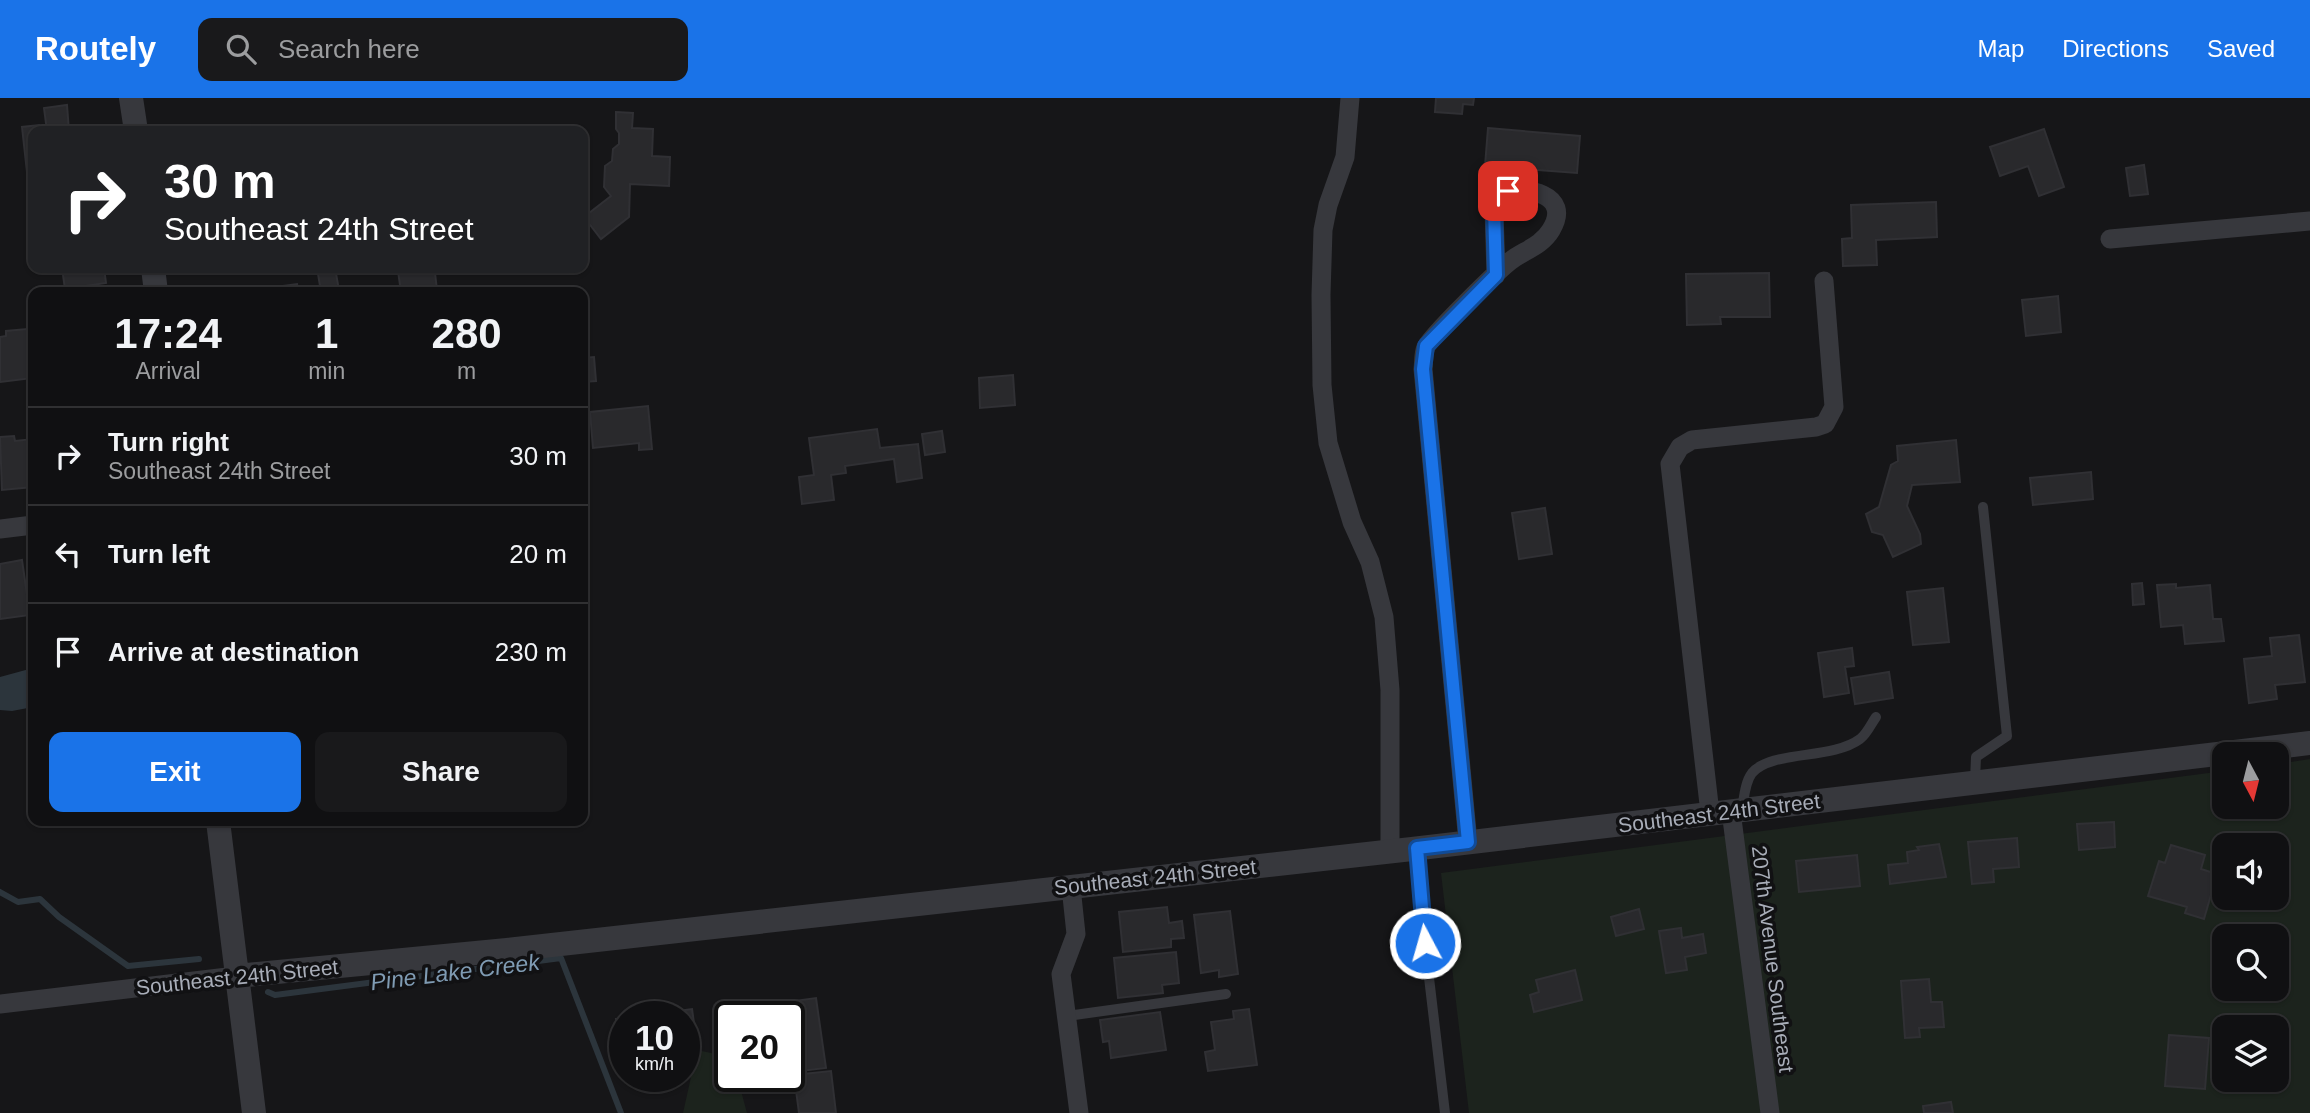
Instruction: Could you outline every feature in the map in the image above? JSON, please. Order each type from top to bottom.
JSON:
[{"type":"street","points":[[131,98],[135,126]]},
{"type":"street","points":[[1350,98],[1345,157],[1328,205],[1323,230],[1322,385],[1328,443],[1352,522],[1370,562],[1384,617],[1391,690],[1390,851]]},
{"type":"street","points":[[2110,239],[2310,221]]},
{"type":"street","points":[[1468,842],[1423,369],[1426,346],[1496,275]]},
{"type":"street","name":"207th Avenue Southeast","points":[[1770,1113],[1728,811],[1670,464],[1680,447],[1692,440],[1825,424],[1834,407],[1824,281]]},
{"type":"street","points":[[0,529],[28,526]]},
{"type":"street","name":"Southeast 24th Street","points":[[0,1004],[236,976],[507,950],[1975,785],[2310,743]]},
{"type":"street","points":[[219,826],[254,1113]]},
{"type":"street","points":[[1071,887],[1076,934],[1061,974],[1079,1113]]},
{"type":"lane","points":[[1975,785],[1976,757],[2007,736],[1983,507]]},
{"type":"lane","points":[[1728,811],[1752,773],[1760,767],[1783,759],[1845,747],[1862,738],[1875,717]]},
{"type":"lane","points":[[1417,848],[1419,893],[1445,1113]]},
{"type":"lane","points":[[1067,1016],[1226,994]]},
{"type":"shaded area","points":[[28,669],[28,708],[0,710],[0,677]]},
{"type":"shaded area","points":[[2310,759],[2310,1113],[1469,1113],[1441,873],[2212,773],[2212,819],[2289,819],[2289,762]]},
{"type":"shaded area","points":[[700,1051],[714,1054],[714,1092],[741,1092],[747,1113],[683,1113],[688,1092],[700,1092]]},
{"type":"building","points":[[1436,98],[1474,98],[1473,105],[1463,104],[1462,114],[1435,112]]},
{"type":"building","points":[[67,105],[69,126],[46,126],[44,108]]},
{"type":"building","points":[[616,112],[633,113],[632,128],[653,129],[652,156],[670,157],[669,186],[630,184],[629,217],[601,239],[588,222],[588,214],[611,196],[604,187],[605,166],[612,161],[613,149],[619,144],[619,133],[616,129]]},
{"type":"building","points":[[28,126],[27,172],[22,127]]},
{"type":"building","points":[[1488,128],[1580,136],[1577,173],[1485,166]]},
{"type":"building","points":[[2044,129],[2064,187],[2039,196],[2028,166],[2000,176],[1990,147]]},
{"type":"building","points":[[2144,165],[2148,194],[2130,196],[2126,168]]},
{"type":"building","points":[[1936,202],[1937,237],[1876,240],[1877,265],[1843,266],[1842,239],[1852,238],[1851,205]]},
{"type":"building","points":[[63,273],[105,273],[106,283],[65,287]]},
{"type":"building","points":[[318,273],[336,273],[338,287],[320,287]]},
{"type":"building","points":[[398,273],[435,273],[437,287],[400,287]]},
{"type":"building","points":[[1769,273],[1770,317],[1720,317],[1721,324],[1687,325],[1686,274]]},
{"type":"building","points":[[297,284],[298,287],[274,287]]},
{"type":"building","points":[[2058,296],[2061,332],[2026,336],[2022,300]]},
{"type":"building","points":[[27,329],[28,379],[0,382],[0,337],[6,336],[6,331]]},
{"type":"building","points":[[594,357],[596,381],[588,382],[588,358]]},
{"type":"building","points":[[1013,375],[1015,405],[980,408],[979,378]]},
{"type":"building","points":[[648,406],[652,449],[639,450],[639,443],[593,448],[590,412]]},
{"type":"building","points":[[877,429],[880,448],[918,444],[922,478],[897,482],[894,459],[845,466],[846,473],[831,475],[834,500],[802,504],[799,477],[814,475],[809,438]]},
{"type":"building","points":[[942,431],[945,452],[925,455],[922,434]]},
{"type":"building","points":[[14,436],[15,441],[28,440],[28,487],[2,490],[0,437]]},
{"type":"building","points":[[1956,440],[1960,482],[1912,485],[1907,506],[1920,534],[1921,544],[1893,557],[1883,535],[1872,532],[1866,514],[1879,507],[1891,465],[1898,461],[1897,446]]},
{"type":"building","points":[[2091,472],[2093,499],[2033,505],[2030,478]]},
{"type":"building","points":[[1545,508],[1552,554],[1519,559],[1512,513]]},
{"type":"building","points":[[22,560],[28,615],[0,619],[0,564]]},
{"type":"building","points":[[2142,583],[2144,604],[2133,605],[2132,584]]},
{"type":"building","points":[[2176,584],[2176,588],[2210,585],[2213,619],[2221,619],[2224,641],[2185,644],[2183,625],[2161,627],[2157,585]]},
{"type":"building","points":[[1943,588],[1949,642],[1913,645],[1907,592]]},
{"type":"building","points":[[2299,635],[2305,682],[2275,685],[2277,699],[2249,703],[2244,659],[2272,656],[2270,638]]},
{"type":"building","points":[[1852,648],[1854,666],[1845,667],[1849,693],[1824,697],[1818,653]]},
{"type":"building","points":[[1889,672],[1893,698],[1855,704],[1851,678]]},
{"type":"building","points":[[2114,822],[2115,847],[2079,850],[2077,824]]},
{"type":"building","points":[[2017,838],[2019,867],[1993,869],[1994,882],[1972,884],[1968,842]]},
{"type":"building","points":[[1939,844],[1946,877],[1890,884],[1888,865],[1908,863],[1907,852],[1919,850],[1917,847]]},
{"type":"building","points":[[2171,845],[2205,855],[2201,869],[2212,872],[2212,891],[2204,919],[2185,913],[2187,907],[2148,896],[2159,861],[2165,863]]},
{"type":"building","points":[[1857,855],[1860,886],[1799,892],[1796,861]]},
{"type":"building","points":[[1167,907],[1169,923],[1182,921],[1184,938],[1171,939],[1171,947],[1123,952],[1119,912]]},
{"type":"building","points":[[1639,909],[1644,929],[1616,936],[1611,917]]},
{"type":"building","points":[[1230,911],[1238,974],[1219,977],[1219,970],[1201,973],[1194,915]]},
{"type":"building","points":[[1681,928],[1682,938],[1703,934],[1706,953],[1685,957],[1687,970],[1666,973],[1659,931]]},
{"type":"building","points":[[1176,952],[1179,983],[1162,985],[1163,993],[1118,998],[1114,958]]},
{"type":"building","points":[[1575,970],[1582,1000],[1534,1012],[1530,995],[1539,992],[1536,980]]},
{"type":"building","points":[[1929,979],[1931,1002],[1942,1002],[1944,1027],[1919,1028],[1920,1037],[1905,1038],[1901,981]]},
{"type":"building","points":[[816,998],[826,1068],[805,1071],[805,1001],[794,1001]]},
{"type":"building","points":[[1249,1009],[1257,1065],[1208,1071],[1205,1052],[1215,1050],[1211,1022],[1234,1019],[1233,1011]]},
{"type":"building","points":[[1160,1012],[1166,1050],[1111,1058],[1109,1041],[1103,1042],[1100,1020]]},
{"type":"building","points":[[2169,1035],[2209,1038],[2205,1089],[2165,1086]]},
{"type":"building","points":[[831,1071],[836,1113],[799,1113],[796,1092],[805,1092],[805,1074]]},
{"type":"building","points":[[1951,1102],[1953,1113],[1924,1113],[1923,1106]]},
{"type":"waterway","name":"Pine Lake Creek","points":[[0,892],[18,902],[40,899],[59,917],[128,966],[199,959]]},
{"type":"waterway","name":"Pine Lake Creek","points":[[268,992],[275,995],[561,958],[621,1113]]},
{"type":"route","points":[[1425,943],[1417,848],[1468,842],[1423,369],[1426,346],[1433,336],[1496,275],[1494,209],[1500,193],[1508,191]]}]
